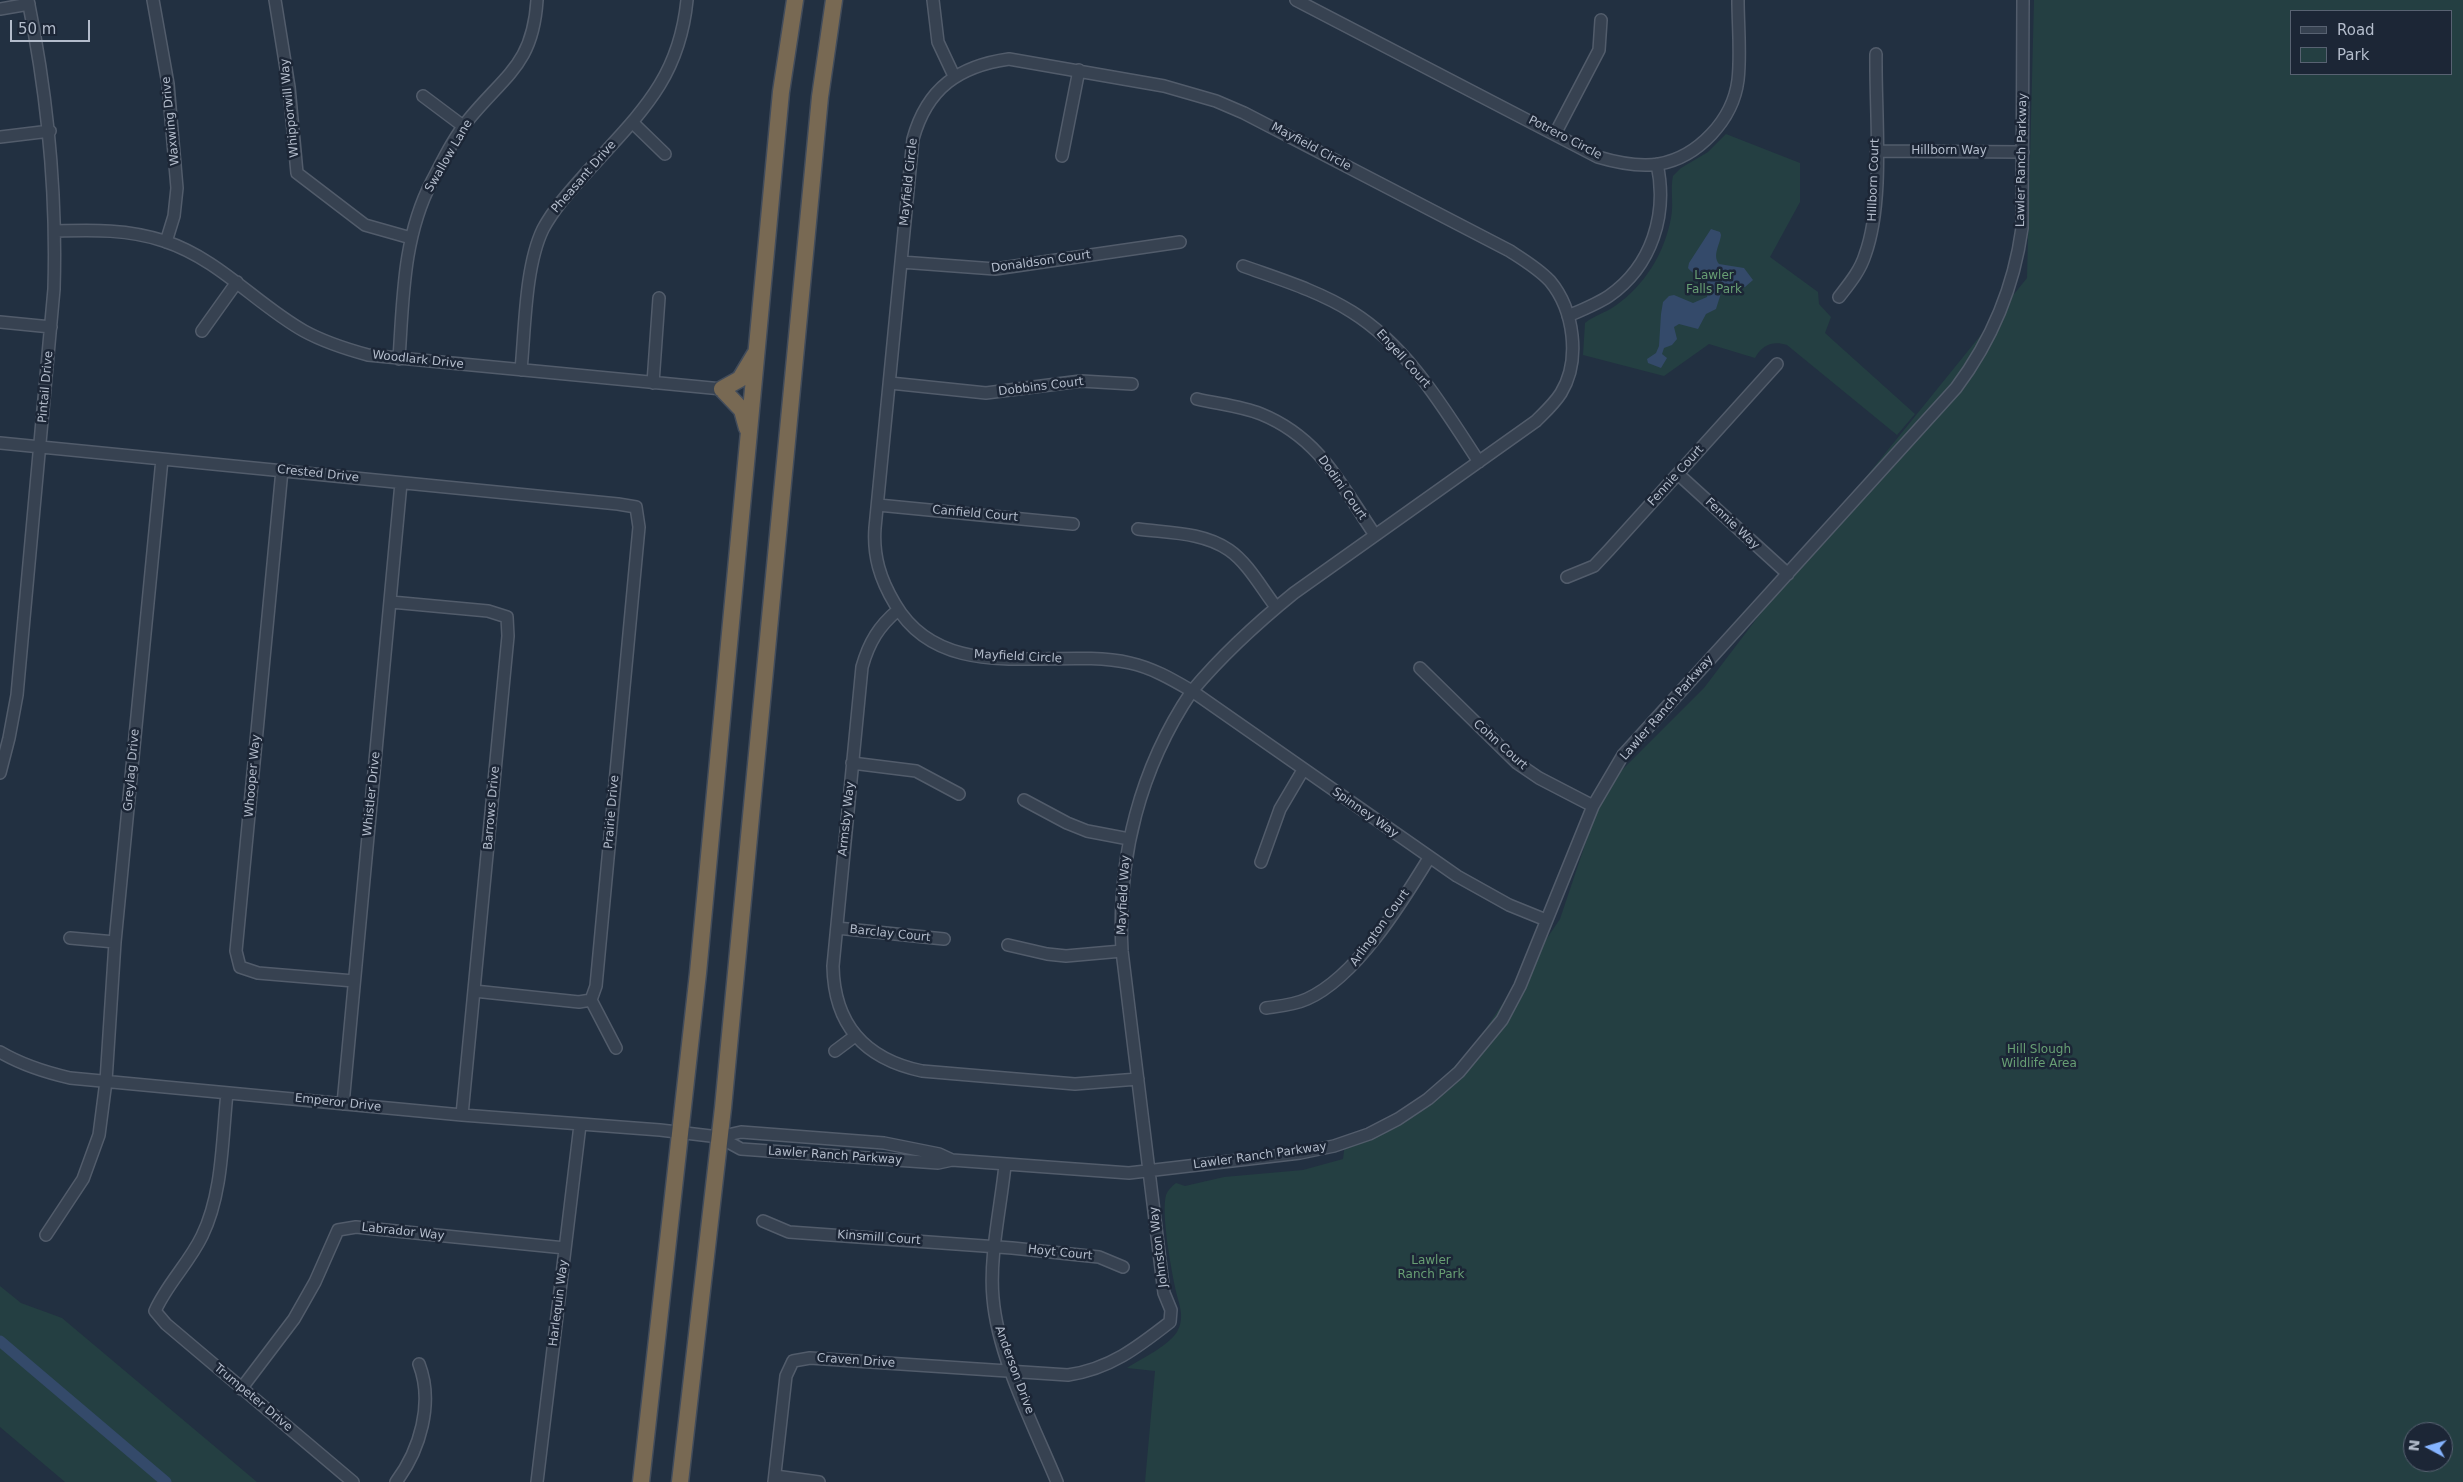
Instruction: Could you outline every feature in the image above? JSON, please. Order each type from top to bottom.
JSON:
[{"type":"highway","points":[[641,1482],[681,1132],[781,92],[795,0]]},
{"type":"highway","points":[[680,1482],[719,1138],[820,97],[834,0]]},
{"type":"highway","points":[[749,437],[742,410],[722,389],[740,379],[757,351]]},
{"type":"street","name":"Waxwing Drive","points":[[153,0],[168,84],[177,188],[174,216],[166,242]]},
{"type":"street","name":"Whipporwill Way","points":[[276,0],[289,87],[297,173],[365,225],[411,238]]},
{"type":"street","name":"Swallow Lane","points":[[398,360],[411,238],[431,182],[463,126],[520,62],[533,34],[536,0]]},
{"type":"street","name":"Pheasant Drive","points":[[521,370],[532,266],[543,230],[556,207],[632,122],[669,72],[679,48],[687,0]]},
{"type":"street","points":[[933,0],[938,42],[954,76]]},
{"type":"street","name":"Potrero Circle","points":[[1296,0],[1598,157],[1617,162],[1657,164],[1688,151],[1707,139],[1722,122],[1732,101],[1738,81],[1738,0]]},
{"type":"street","name":"Lawler Ranch Parkway","points":[[681,1132],[719,1138],[741,1149],[938,1163],[952,1160],[1129,1173],[1317,1149],[1369,1134],[1398,1119],[1428,1099],[1459,1072],[1502,1020],[1520,986],[1593,806],[1623,755],[1956,388],[1986,344],[2011,284],[2018,255],[2023,205],[2023,0]]},
{"type":"street","points":[[0,9],[28,2]]},
{"type":"street","name":"Pintail Drive","points":[[0,773],[5,738],[17,695],[51,327],[56,231],[50,131],[41,66],[28,2]]},
{"type":"street","points":[[1555,134],[1599,50],[1601,20]]},
{"type":"street","name":"Hillborn Court","points":[[1839,297],[1861,264],[1871,236],[1875,202],[1876,54]]},
{"type":"street","name":"Mayfield Circle","points":[[1009,59],[1079,70],[1191,93],[1216,101],[1272,127],[1510,251],[1534,267],[1550,282],[1561,299],[1568,316],[1573,355],[1569,375],[1562,391],[1551,407],[1536,421],[1276,607],[1233,645],[1192,691],[1174,680],[1130,663],[996,658],[958,652],[926,637],[908,622],[888,593],[876,561],[874,545],[911,152],[917,124],[926,105],[954,76],[966,69],[988,62],[1009,59]]},
{"type":"street","points":[[1062,156],[1079,70]]},
{"type":"street","points":[[423,96],[463,126]]},
{"type":"street","points":[[632,122],[665,154]]},
{"type":"street","points":[[0,136],[50,131]]},
{"type":"street","name":"Hillborn Way","points":[[1876,151],[2023,152]]},
{"type":"street","points":[[1568,316],[1609,296],[1628,280],[1642,262],[1651,244],[1658,222],[1661,197],[1657,164]]},
{"type":"street","name":"Woodlark Drive","points":[[56,231],[102,230],[130,232],[166,242],[215,266],[304,331],[351,350],[398,360],[722,389]]},
{"type":"street","name":"Donaldson Court","points":[[901,262],[996,269],[1180,242]]},
{"type":"street","name":"Engell Court","points":[[1243,266],[1331,300],[1376,328],[1413,367],[1479,462]]},
{"type":"street","points":[[202,331],[237,282]]},
{"type":"street","points":[[653,383],[659,298]]},
{"type":"street","points":[[0,322],[51,327]]},
{"type":"street","name":"Fennie Court","points":[[1567,576],[1594,566],[1777,364]]},
{"type":"street","name":"Dobbins Court","points":[[890,383],[986,393],[1081,381],[1132,384]]},
{"type":"street","name":"Dodini Court","points":[[1197,399],[1259,414],[1295,432],[1314,448],[1332,471],[1375,535]]},
{"type":"street","name":"Crested Drive","points":[[0,443],[618,504],[636,508]]},
{"type":"street","name":"Greylag Drive","points":[[46,1235],[83,1180],[99,1135],[106,1081],[115,942],[162,459]]},
{"type":"street","name":"Whooper Way","points":[[282,470],[236,951],[240,967],[258,973],[354,981]]},
{"type":"street","name":"Fennie Way","points":[[1678,474],[1788,574]]},
{"type":"street","name":"Whistler Drive","points":[[343,1104],[402,484]]},
{"type":"street","name":"Canfield Court","points":[[878,505],[1073,524]]},
{"type":"street","name":"Prairie Drive","points":[[591,1000],[597,976],[638,537],[636,508]]},
{"type":"street","points":[[1138,529],[1187,534],[1207,539],[1229,550],[1276,607]]},
{"type":"street","name":"Barrows Drive","points":[[391,602],[488,611],[507,617],[508,636],[462,1115]]},
{"type":"street","name":"Armsby Way","points":[[898,610],[884,621],[874,634],[864,658],[852,763],[837,928],[834,985],[845,1020],[855,1036],[871,1051],[886,1060],[922,1071],[1075,1084],[1138,1079]]},
{"type":"street","name":"Cohn Court","points":[[1420,668],[1517,763],[1539,778],[1593,806]]},
{"type":"street","name":"Spinney Way","points":[[1192,691],[1429,858],[1484,893],[1546,920]]},
{"type":"street","name":"Mayfield Way","points":[[1150,1171],[1122,951],[1122,884],[1129,839],[1151,765],[1192,691]]},
{"type":"street","points":[[852,763],[916,771],[959,794]]},
{"type":"street","points":[[1261,862],[1280,809],[1303,770]]},
{"type":"street","points":[[1024,800],[1067,823],[1087,831],[1129,839]]},
{"type":"street","name":"Arlington Court","points":[[1266,1008],[1306,1000],[1326,989],[1346,974],[1389,917],[1429,858]]},
{"type":"street","name":"Barclay Court","points":[[837,928],[944,939]]},
{"type":"street","points":[[70,938],[115,942]]},
{"type":"street","points":[[1008,945],[1047,954],[1066,956],[1122,951]]},
{"type":"street","points":[[474,991],[579,1002],[591,1000],[616,1048]]},
{"type":"street","points":[[835,1051],[855,1036]]},
{"type":"street","name":"Emperor Drive","points":[[0,1052],[17,1062],[42,1072],[70,1078],[462,1115],[681,1132]]},
{"type":"street","name":"Trumpeter Drive","points":[[227,1093],[212,1211],[203,1236],[190,1260],[161,1297],[155,1311],[166,1324],[241,1389],[353,1482]]},
{"type":"street","name":"Harlequin Way","points":[[538,1482],[580,1125]]},
{"type":"street","name":"Lawler Ranch Parkway","points":[[719,1138],[741,1132],[884,1143],[940,1154],[952,1160]]},
{"type":"street","name":"Anderson Drive","points":[[1005,1165],[996,1246],[993,1296],[996,1326],[1057,1482]]},
{"type":"street","name":"Johnston Way","points":[[1012,1371],[1068,1375],[1090,1372],[1109,1364],[1142,1344],[1170,1322],[1171,1310],[1164,1293],[1150,1171]]},
{"type":"street","name":"Kinsmill Court","points":[[763,1221],[789,1232],[996,1246]]},
{"type":"street","name":"Labrador Way","points":[[241,1389],[294,1319],[315,1282],[338,1230],[356,1227],[565,1248]]},
{"type":"street","name":"Hoyt Court","points":[[996,1246],[1099,1257],[1123,1267]]},
{"type":"street","name":"Craven Drive","points":[[774,1479],[786,1376],[793,1361],[810,1358],[1012,1371]]},
{"type":"street","points":[[396,1482],[414,1452],[422,1426],[425,1395],[424,1376],[419,1364]]},
{"type":"street","points":[[774,1479],[819,1482]]},
{"type":"green space","name":"Hill Slough Wildlife Area","points":[[2034,0],[2463,0],[2463,1482],[1145,1482],[1155,1371],[1127,1368],[1167,1343],[1180,1326],[1181,1315],[1171,1267],[1165,1215],[1166,1195],[1169,1190],[1176,1183],[1185,1186],[1224,1177],[1303,1170],[1343,1159],[1346,1136],[1400,1123],[1474,1046],[1560,919],[1604,788],[1704,688],[1836,514],[2027,278]]},
{"type":"green space","name":"Lawler Falls Park","points":[[1726,134],[1800,163],[1800,202],[1770,257],[1818,292],[1819,304],[1831,317],[1825,333],[1915,414],[1897,435],[1787,345],[1777,343],[1769,345],[1761,350],[1755,358],[1709,344],[1664,376],[1583,355],[1585,323],[1626,298],[1652,268],[1664,244],[1671,218],[1673,176],[1681,168],[1708,152]]},
{"type":"green space","points":[[0,1286],[21,1303],[62,1318],[257,1482],[65,1482],[0,1427]]},
{"type":"water","points":[[1711,229],[1720,232],[1721,235],[1716,254],[1719,264],[1744,268],[1753,280],[1745,287],[1722,290],[1716,309],[1706,314],[1698,329],[1679,324],[1674,327],[1677,339],[1672,345],[1664,348],[1662,354],[1667,358],[1661,368],[1648,363],[1647,359],[1656,353],[1659,346],[1663,302],[1669,296],[1674,295],[1693,303],[1707,297],[1710,286],[1688,268],[1689,263]]},
{"type":"waterway","points":[[0,1341],[166,1482]]},
{"type":"park label","name":"Lawler Ranch Park","points":[[1431,1268]]}]
